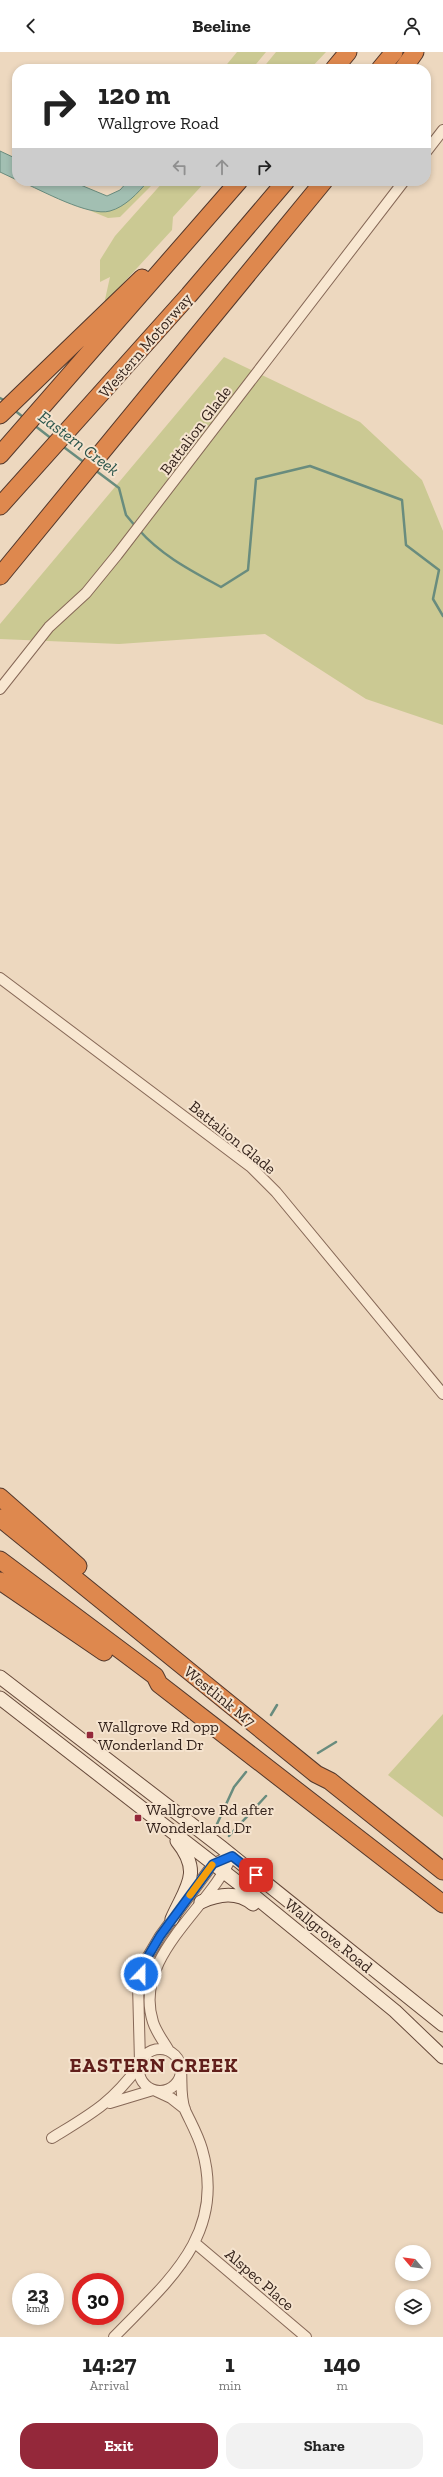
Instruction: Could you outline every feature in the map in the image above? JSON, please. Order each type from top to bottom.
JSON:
[{"type":"highway","points":[[338,64],[348,52]]},
{"type":"highway","points":[[384,64],[394,52]]},
{"type":"highway","points":[[407,64],[415,52]]},
{"type":"highway","points":[[5,449],[48,402],[235,186]]},
{"type":"highway","name":"Western Motorway","points":[[0,506],[74,425],[282,186]]},
{"type":"highway","points":[[0,576],[119,433],[320,186]]},
{"type":"highway","points":[[0,415],[52,367],[155,265],[169,263]]},
{"type":"highway","points":[[0,1497],[84,1571],[321,1767],[330,1781]]},
{"type":"highway","name":"Westlink M7","points":[[0,1518],[316,1774],[330,1781],[443,1871]]},
{"type":"highway","name":"Westlink M7","points":[[0,1560],[155,1676],[159,1684],[443,1904]]},
{"type":"highway","points":[[0,1580],[150,1683],[159,1684]]},
{"type":"main road","name":"Wallgrove Road","points":[[0,1677],[232,1856],[443,2025]]},
{"type":"main road","name":"Wallgrove Road","points":[[0,1698],[310,1941],[395,2010],[443,2057]]},
{"type":"main road","points":[[165,1826],[186,1852],[192,1870],[189,1887],[172,1919]]},
{"type":"main road","points":[[201,1902],[218,1896],[240,1896],[310,1941]]},
{"type":"street","points":[[431,146],[443,130]]},
{"type":"street","name":"Battalion Glade","points":[[0,689],[48,627],[86,594],[400,186]]},
{"type":"street","name":"Battalion Glade","points":[[0,978],[251,1167],[276,1192],[443,1394]]},
{"type":"street","points":[[185,2109],[171,2098],[154,2091],[141,2082],[139,2064],[138,1984],[144,1963],[172,1919],[213,1864],[232,1856]]},
{"type":"street","points":[[114,2337],[176,2272],[195,2243],[203,2218],[206,2196],[206,2175],[202,2148],[185,2109],[181,2092],[181,2068],[179,2061],[170,2051],[153,2022],[150,2003],[152,1983],[157,1965],[165,1951],[201,1902],[225,1873],[232,1856]]},
{"type":"street","points":[[52,2138],[106,2104],[120,2092],[144,2056],[156,2049],[170,2051]]},
{"type":"street","points":[[106,2104],[154,2091],[163,2091],[174,2086],[178,2080],[181,2068]]},
{"type":"street","name":"Alspec Place","points":[[195,2243],[306,2337]]},
{"type":"shaded area","points":[[237,52],[266,52],[256,64],[227,64]]},
{"type":"shaded area","points":[[276,52],[326,52],[315,64],[266,64]]},
{"type":"shaded area","points":[[0,151],[12,157],[12,178],[0,172]]},
{"type":"shaded area","points":[[31,186],[83,186],[107,196],[120,190],[124,186],[144,186],[126,203],[116,209],[101,212],[78,207]]},
{"type":"shaded area","points":[[144,186],[151,186],[120,217],[108,218],[91,211],[109,211]]},
{"type":"shaded area","points":[[160,186],[201,186],[173,217],[172,230],[104,304],[110,277],[100,282],[100,260],[115,236]]},
{"type":"shaded area","points":[[224,357],[360,422],[422,480],[443,531],[443,725],[366,699],[265,634],[119,644],[0,639],[0,624]]},
{"type":"shaded area","points":[[443,1714],[443,1817],[388,1775]]},
{"type":"waterway","name":"Eastern Creek","points":[[0,398],[6,401]]},
{"type":"waterway","name":"Eastern Creek","points":[[13,409],[23,417]]},
{"type":"waterway","name":"Eastern Creek","points":[[34,425],[52,439]]},
{"type":"waterway","name":"Eastern Creek","points":[[61,445],[85,463]]},
{"type":"waterway","name":"Eastern Creek","points":[[139,530],[157,548],[167,555],[188,569],[221,587],[248,570],[256,479],[310,466],[402,500],[406,545],[439,570],[433,599],[443,616]]},
{"type":"waterway","name":"Eastern Creek","points":[[95,470],[119,488],[126,515],[136,527]]},
{"type":"waterway","points":[[271,1715],[277,1705]]},
{"type":"waterway","points":[[318,1753],[336,1742]]},
{"type":"waterway","points":[[217,1824],[234,1787],[246,1772]]},
{"type":"waterway","points":[[229,1836],[266,1796]]},
{"type":"slow traffic","points":[[190,1895],[212,1865]]},
{"type":"place","name":"Wallgrove Rd opp Wonderland Dr","points":[[90,1735]]},
{"type":"place","name":"Wallgrove Rd after Wonderland Dr","points":[[138,1818]]},
{"type":"district","name":"EASTERN CREEK","points":[[154,2065]]},
{"type":"route","points":[[141,1974],[144,1963],[153,1946],[213,1864],[232,1856],[256,1875]]}]
